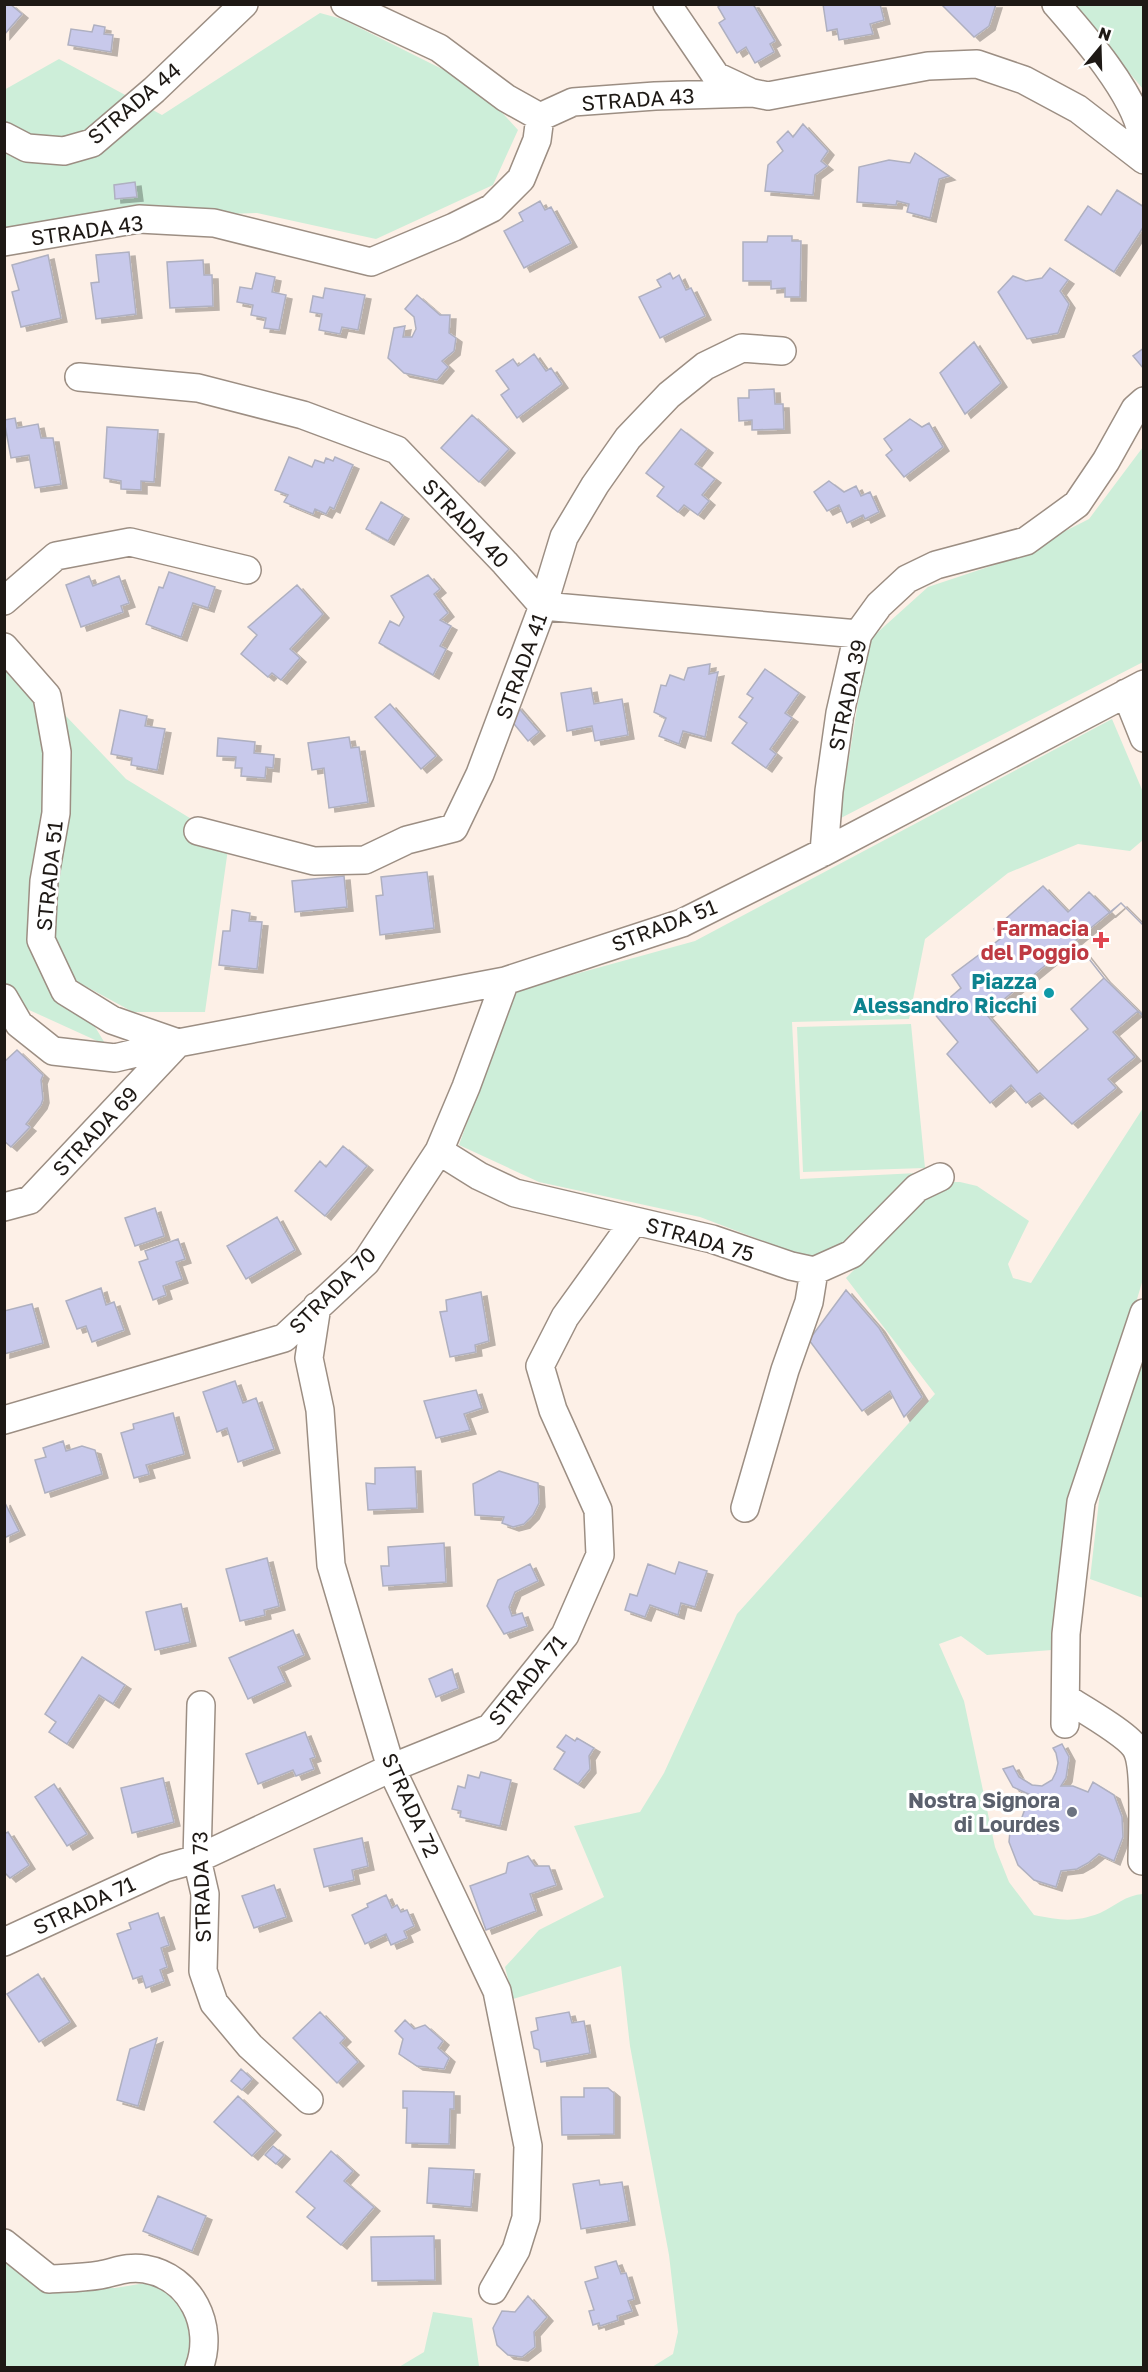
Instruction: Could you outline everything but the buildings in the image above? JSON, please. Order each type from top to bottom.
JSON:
[{"type":"street","name":"STRADA 44","points":[[4,136],[27,148],[64,151],[92,143],[154,90],[244,4]]},
{"type":"street","points":[[345,4],[439,48],[506,98],[540,117]]},
{"type":"street","points":[[667,4],[716,76],[753,93]]},
{"type":"street","points":[[1056,4],[1087,39],[1122,89],[1142,135],[1143,159]]},
{"type":"street","name":"STRADA 43","points":[[4,242],[139,219],[214,223],[370,262],[453,227],[492,207],[522,179],[537,140],[540,117],[573,102],[655,96],[753,93],[768,96],[928,66],[977,64],[1024,80],[1078,109],[1143,159]]},
{"type":"street","name":"STRADA 41","points":[[198,831],[314,861],[365,860],[407,840],[454,828],[480,774],[543,606],[564,537],[595,485],[628,438],[669,395],[705,366],[742,348],[782,351]]},
{"type":"street","name":"STRADA 40","points":[[79,377],[198,388],[303,415],[397,450],[543,606]]},
{"type":"street","name":"STRADA 39","points":[[824,852],[829,790],[840,713],[858,634],[879,605],[907,579],[936,565],[1026,541],[1077,504],[1106,461],[1135,409],[1143,401]]},
{"type":"street","points":[[4,601],[56,556],[130,542],[247,570]]},
{"type":"street","points":[[543,606],[858,634]]},
{"type":"street","name":"STRADA 51","points":[[4,647],[47,696],[57,752],[56,813],[44,881],[41,940],[65,991],[111,1020],[178,1043]]},
{"type":"street","points":[[1135,688],[1143,738]]},
{"type":"street","name":"STRADA 51","points":[[4,998],[19,1024],[53,1051],[115,1058],[178,1043],[505,981],[682,923],[824,852],[1135,688]]},
{"type":"street","name":"STRADA 70","points":[[4,1420],[284,1338],[366,1262],[439,1151],[466,1087],[505,981]]},
{"type":"street","name":"STRADA 69","points":[[4,1207],[30,1200],[178,1043]]},
{"type":"street","name":"STRADA 75","points":[[439,1151],[479,1176],[515,1193],[712,1239],[791,1266],[813,1271]]},
{"type":"street","points":[[746,1508],[785,1370],[808,1302],[813,1271],[852,1254],[917,1188],[940,1177]]},
{"type":"street","name":"STRADA 71","points":[[4,1942],[165,1868],[197,1859],[391,1768],[490,1728],[565,1635],[600,1555],[598,1510],[553,1410],[540,1366],[565,1317],[634,1221]]},
{"type":"street","name":"STRADA 72","points":[[317,1306],[309,1358],[320,1410],[331,1565],[391,1768],[497,1991],[528,2146],[526,2218],[516,2250],[493,2290]]},
{"type":"street","points":[[1142,1862],[1142,1762],[1135,1747],[1094,1715],[1066,1712],[1066,1634],[1081,1502],[1143,1313]]},
{"type":"street","name":"STRADA 73","points":[[201,1705],[197,1859],[205,1894],[203,1971],[214,2003],[250,2046],[309,2100]]},
{"type":"street","points":[[4,2243],[49,2279],[101,2275],[123,2268],[146,2269],[167,2277],[186,2291],[199,2310],[205,2332],[204,2355],[199,2367]]},
{"type":"green space","points":[[1072,5],[1143,5],[1143,89]]},
{"type":"green space","points":[[320,13],[342,19],[442,69],[453,59],[518,130],[493,185],[376,239],[257,213],[57,220],[5,233],[4,90],[59,59],[162,115]]},
{"type":"green space","points":[[1143,447],[1143,662],[839,819],[868,641],[928,587],[1006,561],[1089,519]]},
{"type":"green space","points":[[4,651],[126,779],[229,842],[205,1012],[133,1012],[63,974],[106,1045],[5,999]]},
{"type":"green space","points":[[1112,719],[1143,792],[1143,840],[1130,851],[1078,844],[1008,873],[925,939],[909,1019],[792,1022],[800,1179],[917,1173],[848,1242],[811,1259],[700,1217],[539,1182],[459,1145],[514,991],[695,941]]},
{"type":"green space","points":[[911,1024],[925,1168],[803,1172],[797,1027]]},
{"type":"green space","points":[[1143,1108],[1143,1279],[1129,1326],[1052,1650],[987,1655],[961,1636],[939,1644],[964,1701],[995,1847],[1009,1882],[1034,1915],[1059,1919],[1082,1918],[1100,1913],[1131,1896],[1143,1894],[1143,2367],[652,2367],[673,2354],[678,2332],[669,2255],[630,2046],[621,1966],[513,1999],[505,1967],[539,1930],[604,1897],[574,1826],[640,1812],[664,1773],[737,1614],[935,1394],[846,1278],[923,1200],[948,1182],[960,1182],[977,1186],[1029,1221],[1008,1264],[1013,1278],[1031,1283]]},
{"type":"green space","points":[[1143,1353],[1143,1598],[1090,1579],[1100,1492]]},
{"type":"green space","points":[[4,2253],[47,2286],[115,2288],[158,2281],[188,2305],[199,2346],[192,2368],[5,2367]]},
{"type":"green space","points":[[433,2312],[472,2318],[479,2366],[497,2367],[399,2367],[424,2352]]},
{"type":"place","name":"Farmacia del Poggio","points":[[1101,940]]},
{"type":"place","name":"Piazza Alessandro Ricchi","points":[[1049,993]]},
{"type":"place","name":"Nostra Signora di Lourdes","points":[[1072,1812]]}]
